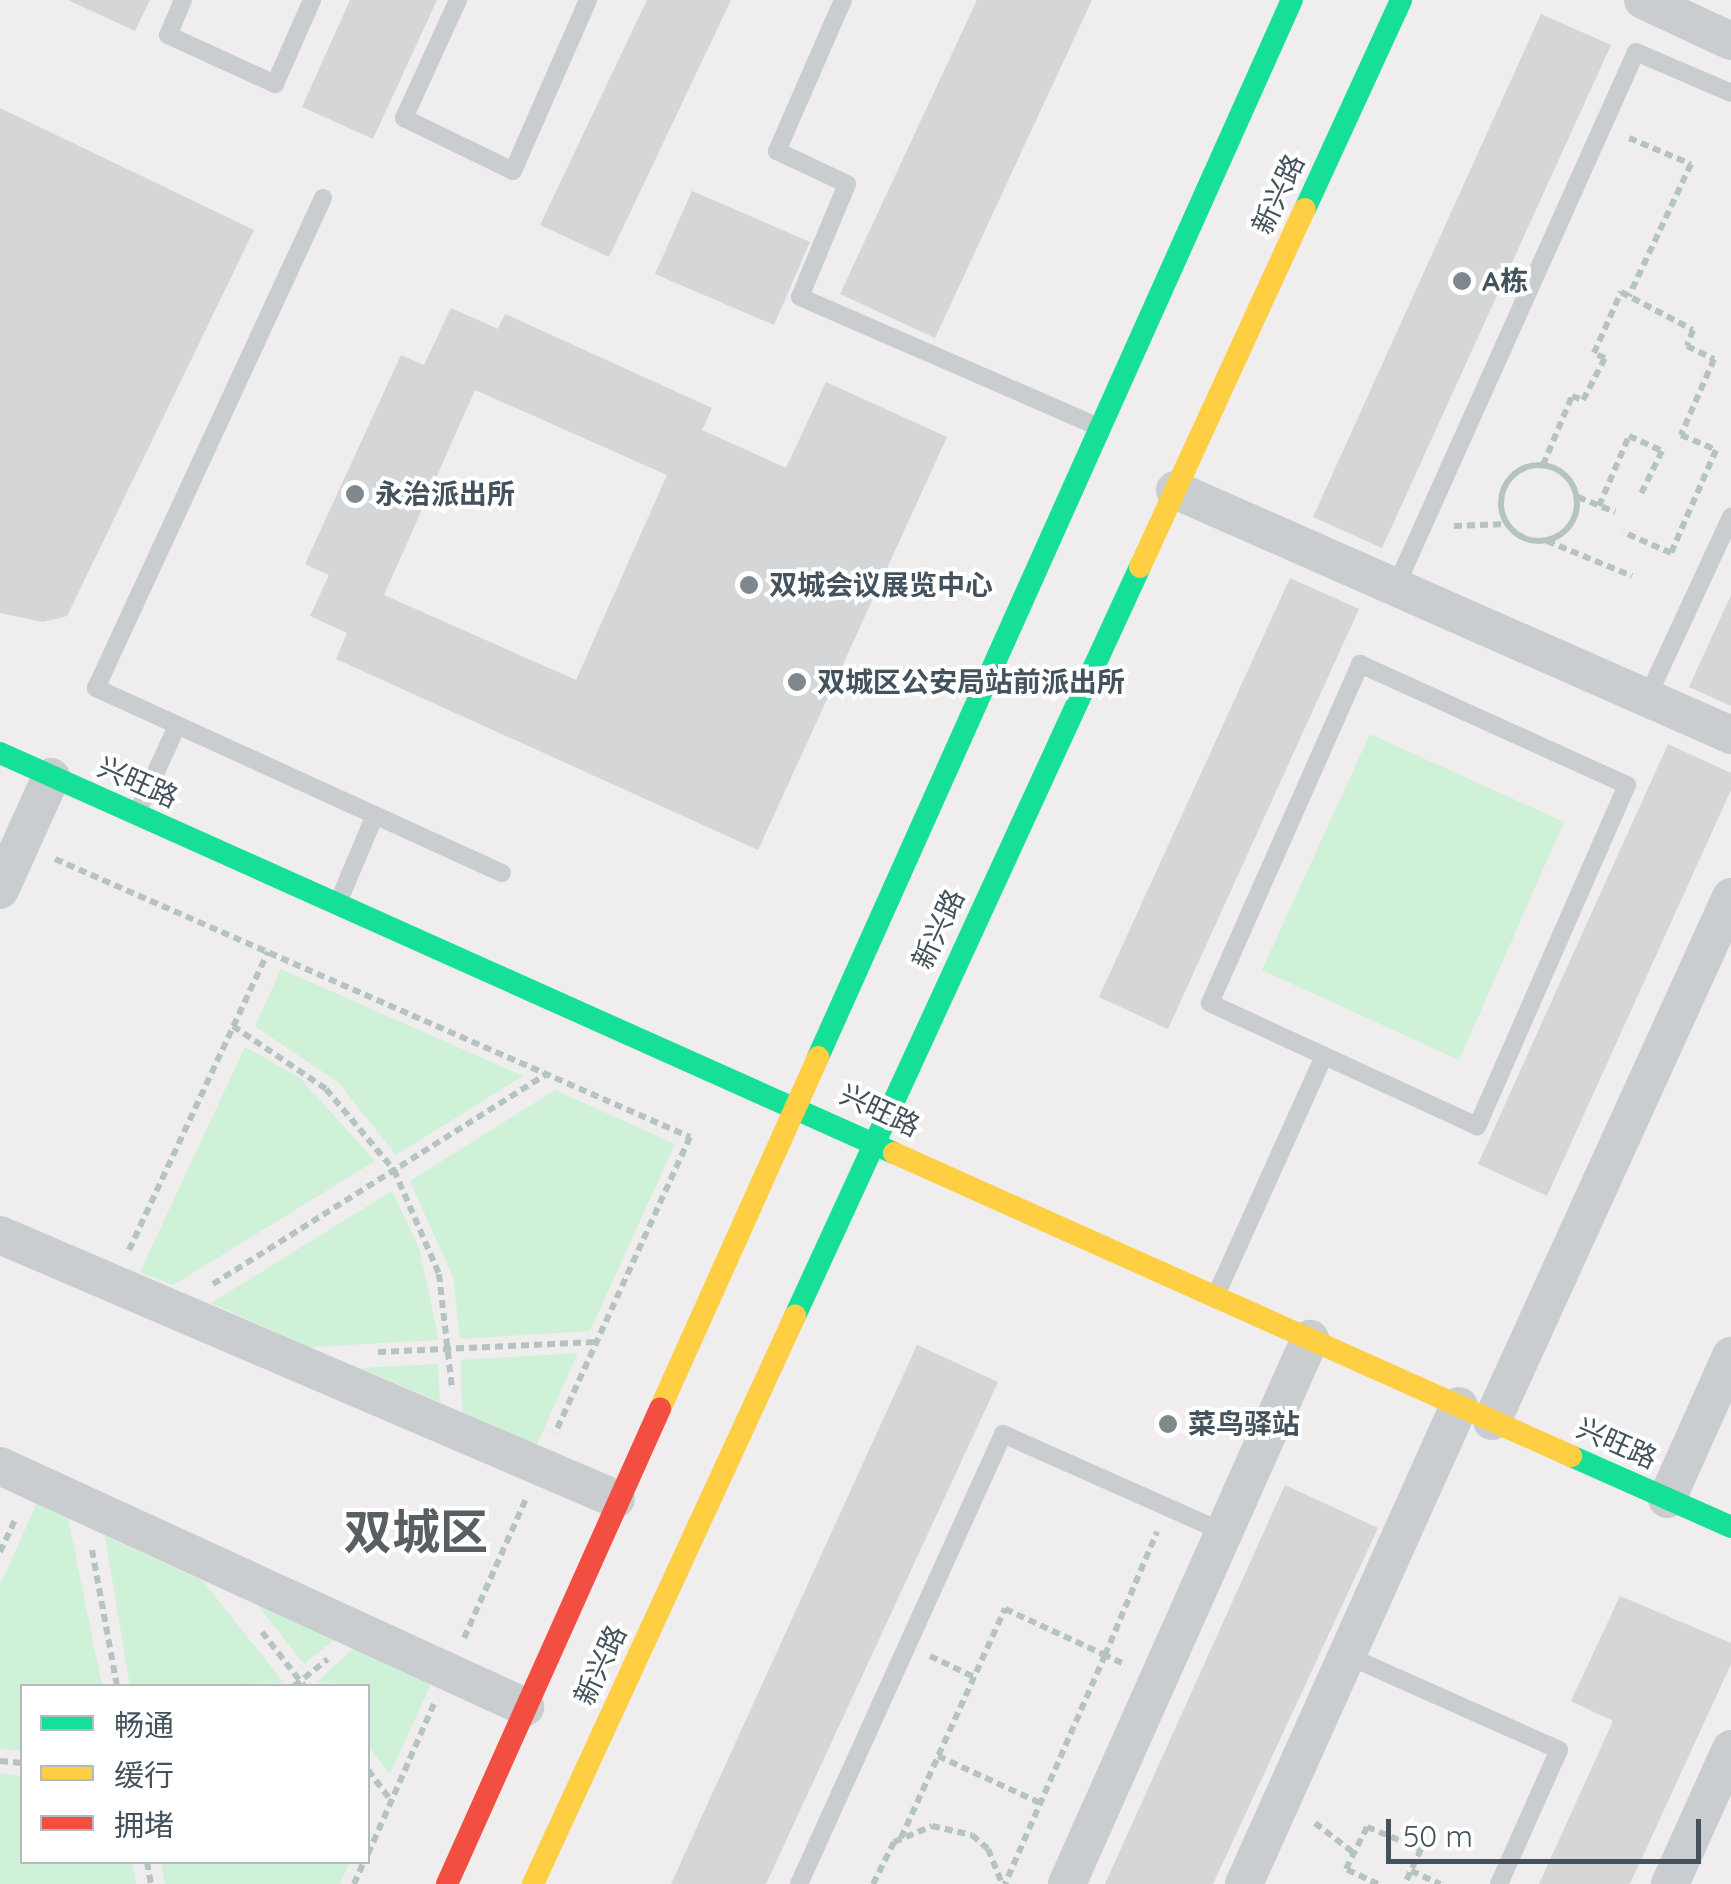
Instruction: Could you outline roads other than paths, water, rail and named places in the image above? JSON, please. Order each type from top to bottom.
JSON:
[{"type":"main road","name":"新兴路","points":[[533,1884],[1401,0]]},
{"type":"main road","name":"新兴路","points":[[448,1884],[616,1499],[1289,5]]},
{"type":"main road","name":"兴旺路","points":[[0,753],[794,1102],[1214,1298],[1731,1527]]},
{"type":"street","points":[[1653,2],[1731,40]]},
{"type":"street","points":[[1175,490],[1731,736]]},
{"type":"street","points":[[0,890],[10,839],[51,777]]},
{"type":"street","points":[[1244,1884],[1346,1656],[1476,1413],[1731,896]]},
{"type":"street","points":[[0,1235],[616,1499]]},
{"type":"street","points":[[1067,1884],[1310,1339]]},
{"type":"street","points":[[1668,1498],[1731,1356]]},
{"type":"street","points":[[0,1466],[525,1708]]},
{"type":"street","points":[[1670,1884],[1730,1757]]},
{"type":"lane","points":[[184,0],[168,35],[276,84],[312,0]]},
{"type":"lane","points":[[458,0],[404,118],[513,171],[588,0]]},
{"type":"lane","points":[[843,0],[777,151],[846,184],[800,296],[1098,426]]},
{"type":"lane","points":[[1264,0],[1289,5]]},
{"type":"lane","points":[[1396,586],[1636,52],[1731,93]]},
{"type":"lane","points":[[324,198],[96,688],[502,872]]},
{"type":"lane","points":[[1647,698],[1731,517]]},
{"type":"lane","points":[[1360,664],[1628,785],[1477,1126],[1324,1056],[1210,1003],[1360,664]]},
{"type":"lane","points":[[136,814],[178,726]]},
{"type":"lane","points":[[338,903],[375,816]]},
{"type":"lane","points":[[1214,1298],[1324,1056]]},
{"type":"lane","points":[[799,1884],[1003,1434],[1225,1534]]},
{"type":"lane","points":[[1346,1656],[1559,1750],[1499,1884]]},
{"type":"place","name":"A栋","points":[[1462,281]]},
{"type":"place","name":"永治派出所","points":[[355,494]]},
{"type":"place","name":"双城会议展览中心","points":[[749,585]]},
{"type":"place","name":"双城区公安局站前派出所","points":[[797,682]]},
{"type":"place","name":"菜鸟驿站","points":[[1168,1424]]},
{"type":"district","name":"双城区","points":[[416,1532]]}]
